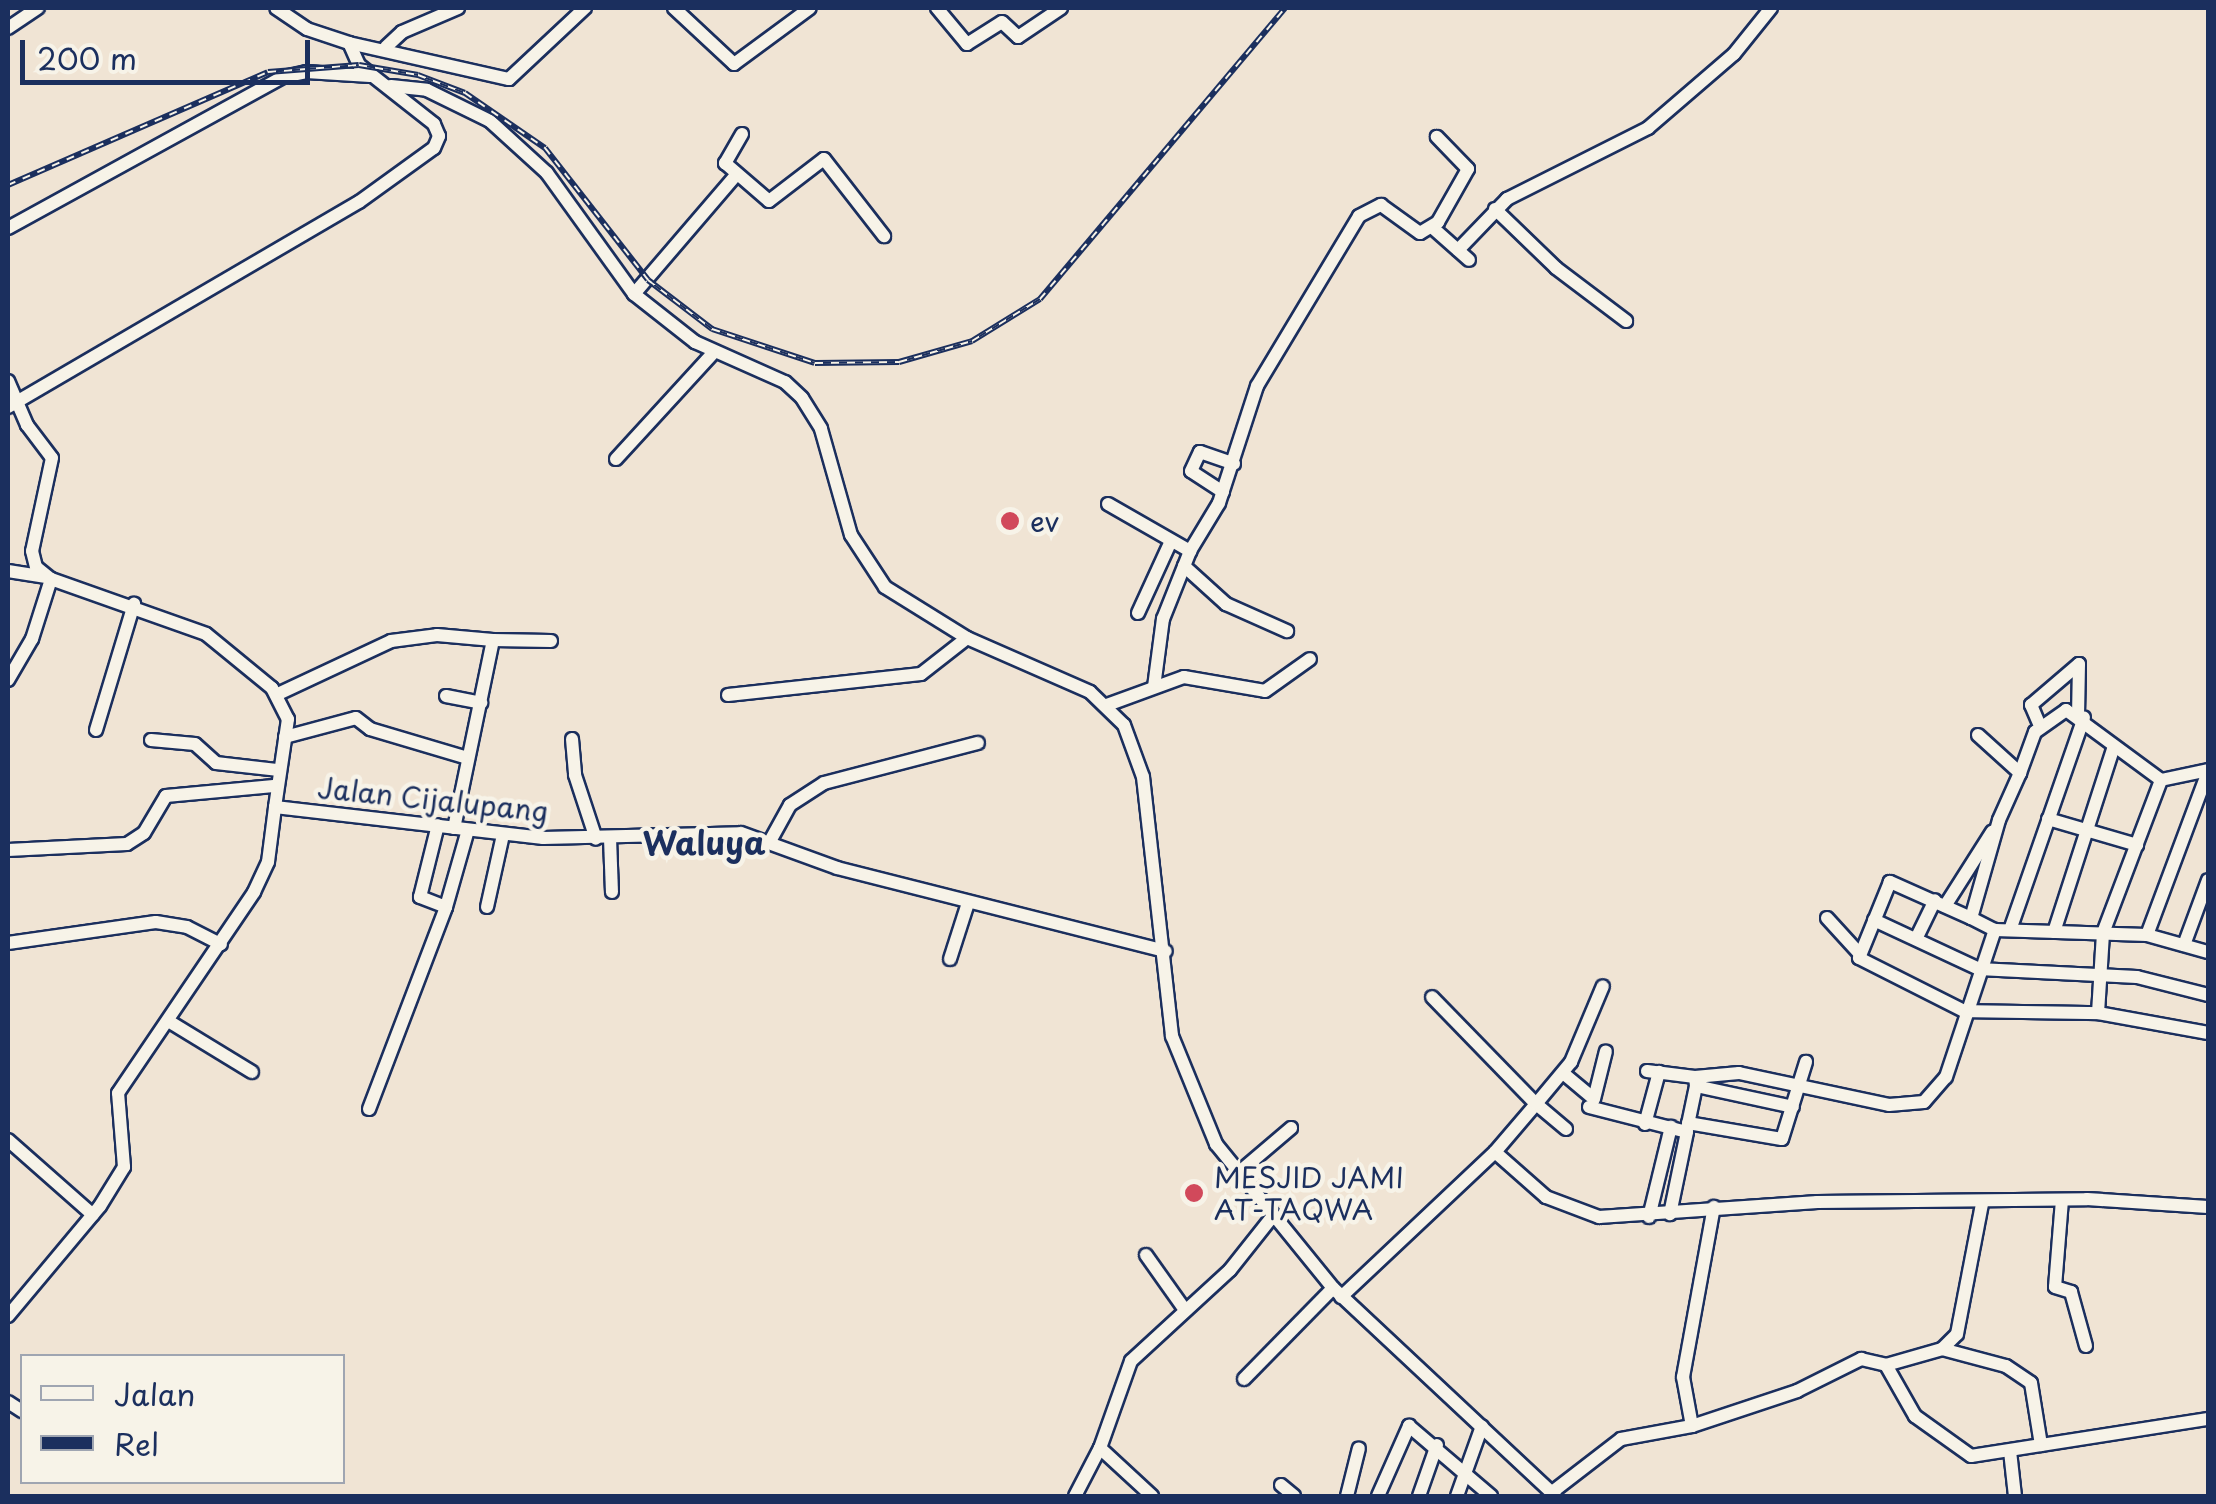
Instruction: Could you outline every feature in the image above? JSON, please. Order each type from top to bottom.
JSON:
[{"type":"street","points":[[8,28],[38,8]]},
{"type":"street","points":[[276,8],[307,30],[509,79],[585,8]]},
{"type":"street","points":[[386,47],[402,32],[463,8]]},
{"type":"street","points":[[674,8],[734,64],[810,8]]},
{"type":"street","points":[[936,8],[967,44],[1002,22],[1018,37],[1061,8]]},
{"type":"street","points":[[1433,228],[1463,255],[1495,209],[1648,128],[1734,54],[1771,8]]},
{"type":"street","points":[[12,406],[426,158],[439,131],[351,55],[349,42]]},
{"type":"street","points":[[8,228],[283,77],[306,72],[375,77]]},
{"type":"street","points":[[390,86],[427,90],[472,108],[525,148],[653,320],[714,352],[785,382],[810,406],[837,502],[877,579],[967,638],[1107,705],[1129,735],[1143,777],[1176,1049],[1212,1135],[1237,1174],[1337,1292],[1553,1494],[1621,1439],[1692,1426],[1797,1391],[1861,1359],[1886,1365],[1942,1349],[2006,1366],[2031,1383],[2041,1444]]},
{"type":"street","points":[[742,134],[725,161],[772,202],[825,160],[884,236]]},
{"type":"street","points":[[1154,688],[1163,620],[1190,550],[1224,492],[1257,386],[1359,216],[1381,205],[1420,233],[1433,228],[1468,168],[1437,137]]},
{"type":"street","points":[[634,294],[737,174]]},
{"type":"street","points":[[1495,209],[1556,268],[1626,321]]},
{"type":"street","points":[[616,459],[714,352]]},
{"type":"street","points":[[8,381],[12,406],[52,458],[32,551],[49,578],[32,639],[8,680]]},
{"type":"street","points":[[1224,492],[1190,471],[1200,452],[1234,464]]},
{"type":"street","points":[[1108,504],[1190,550]]},
{"type":"street","points":[[1138,612],[1171,541]]},
{"type":"street","points":[[1184,566],[1226,604],[1287,631]]},
{"type":"street","points":[[8,572],[49,578],[134,604],[220,643],[278,694],[287,711],[274,786],[275,807]]},
{"type":"street","points":[[96,730],[134,604]]},
{"type":"street","points":[[278,694],[392,640],[436,635],[551,641]]},
{"type":"street","points":[[728,695],[921,674],[967,638]]},
{"type":"street","points":[[369,1108],[446,906],[461,829],[467,758],[493,640]]},
{"type":"street","points":[[1107,705],[1189,676],[1265,691],[1310,659]]},
{"type":"street","points":[[2010,930],[2081,716],[2079,664],[2031,705],[2040,726]]},
{"type":"street","points":[[446,696],[481,703]]},
{"type":"street","points":[[1971,918],[1999,820],[2040,726],[2064,710],[2081,716],[2161,780],[2208,771]]},
{"type":"street","points":[[285,737],[356,718],[368,728],[467,758]]},
{"type":"street","points":[[1978,734],[2020,773]]},
{"type":"street","points":[[151,740],[195,744],[216,764],[277,770]]},
{"type":"street","points":[[572,740],[575,775],[604,839],[612,892]]},
{"type":"street","points":[[770,844],[790,805],[824,783],[978,743]]},
{"type":"street","points":[[2054,932],[2114,746]]},
{"type":"street","points":[[2147,935],[2208,771]]},
{"type":"street","points":[[2098,1013],[2103,933],[2161,780]]},
{"type":"street","points":[[8,850],[127,844],[144,832],[166,796],[274,786]]},
{"type":"street","name":"Jalan Cijalupang","points":[[8,1315],[93,1215],[126,1160],[118,1093],[170,1022],[262,878],[275,807],[503,834],[604,839],[702,830],[770,844],[968,902],[1166,951]]},
{"type":"street","points":[[2048,819],[2137,845]]},
{"type":"street","points":[[1916,939],[1999,820]]},
{"type":"street","points":[[438,825],[420,897],[446,906]]},
{"type":"street","points":[[487,907],[503,834]]},
{"type":"street","points":[[2184,945],[2208,880]]},
{"type":"street","points":[[1858,952],[1890,882],[1995,930],[2147,935],[2208,952]]},
{"type":"street","points":[[950,959],[968,902]]},
{"type":"street","points":[[1826,918],[1864,963],[1964,1010],[2098,1013],[2208,1033]]},
{"type":"street","points":[[1874,920],[1980,969],[2101,974],[2208,995]]},
{"type":"street","points":[[8,942],[156,922],[187,927],[222,944]]},
{"type":"street","points":[[1695,1082],[1739,1072],[1796,1090],[1888,1106],[1924,1102],[1946,1077],[1964,1010],[1995,930]]},
{"type":"street","points":[[1244,1379],[1495,1152],[1563,1073],[1603,986]]},
{"type":"street","points":[[1432,997],[1536,1104],[1566,1129]]},
{"type":"street","points":[[170,1022],[252,1072]]},
{"type":"street","points":[[1563,1073],[1594,1098],[1606,1050]]},
{"type":"street","points":[[1589,1106],[1645,1124],[1776,1141],[1786,1134],[1806,1062]]},
{"type":"street","points":[[1645,1124],[1653,1071],[1793,1107]]},
{"type":"street","points":[[1670,1214],[1695,1082]]},
{"type":"street","points":[[1649,1216],[1670,1127]]},
{"type":"street","points":[[1237,1174],[1291,1128]]},
{"type":"street","points":[[8,1140],[93,1215]]},
{"type":"street","points":[[1495,1152],[1528,1183],[1568,1207],[1598,1217],[1649,1216],[1714,1207],[2062,1200],[2208,1207]]},
{"type":"street","points":[[2062,1200],[2054,1287],[2071,1292],[2086,1346]]},
{"type":"street","points":[[1942,1349],[1961,1325],[1982,1204]]},
{"type":"street","points":[[1692,1426],[1684,1377],[1714,1207]]},
{"type":"street","points":[[1075,1496],[1100,1448],[1131,1361],[1230,1270],[1272,1217]]},
{"type":"street","points":[[1146,1255],[1185,1310]]},
{"type":"street","points":[[1886,1365],[1914,1416],[1960,1452],[1980,1457],[2208,1419]]},
{"type":"street","points":[[1457,1496],[1482,1426]]},
{"type":"street","points":[[1378,1496],[1406,1427],[1437,1446],[1490,1496]]},
{"type":"street","points":[[1418,1496],[1437,1446]]},
{"type":"street","points":[[1100,1448],[1152,1496]]},
{"type":"street","points":[[1347,1496],[1359,1448]]},
{"type":"street","points":[[2010,1451],[2015,1496]]},
{"type":"street","points":[[1281,1484],[1294,1496]]},
{"type":"railway","points":[[8,185],[268,72],[359,65],[418,75],[465,93],[545,148],[648,280],[712,329],[815,363],[899,362],[972,341],[1040,299],[1285,8]]},
{"type":"place","name":"ev","points":[[1010,521]]},
{"type":"place","name":"MESJID JAMI AT-TAQWA","points":[[1194,1193]]},
{"type":"district","name":"Waluya","points":[[704,842]]}]
